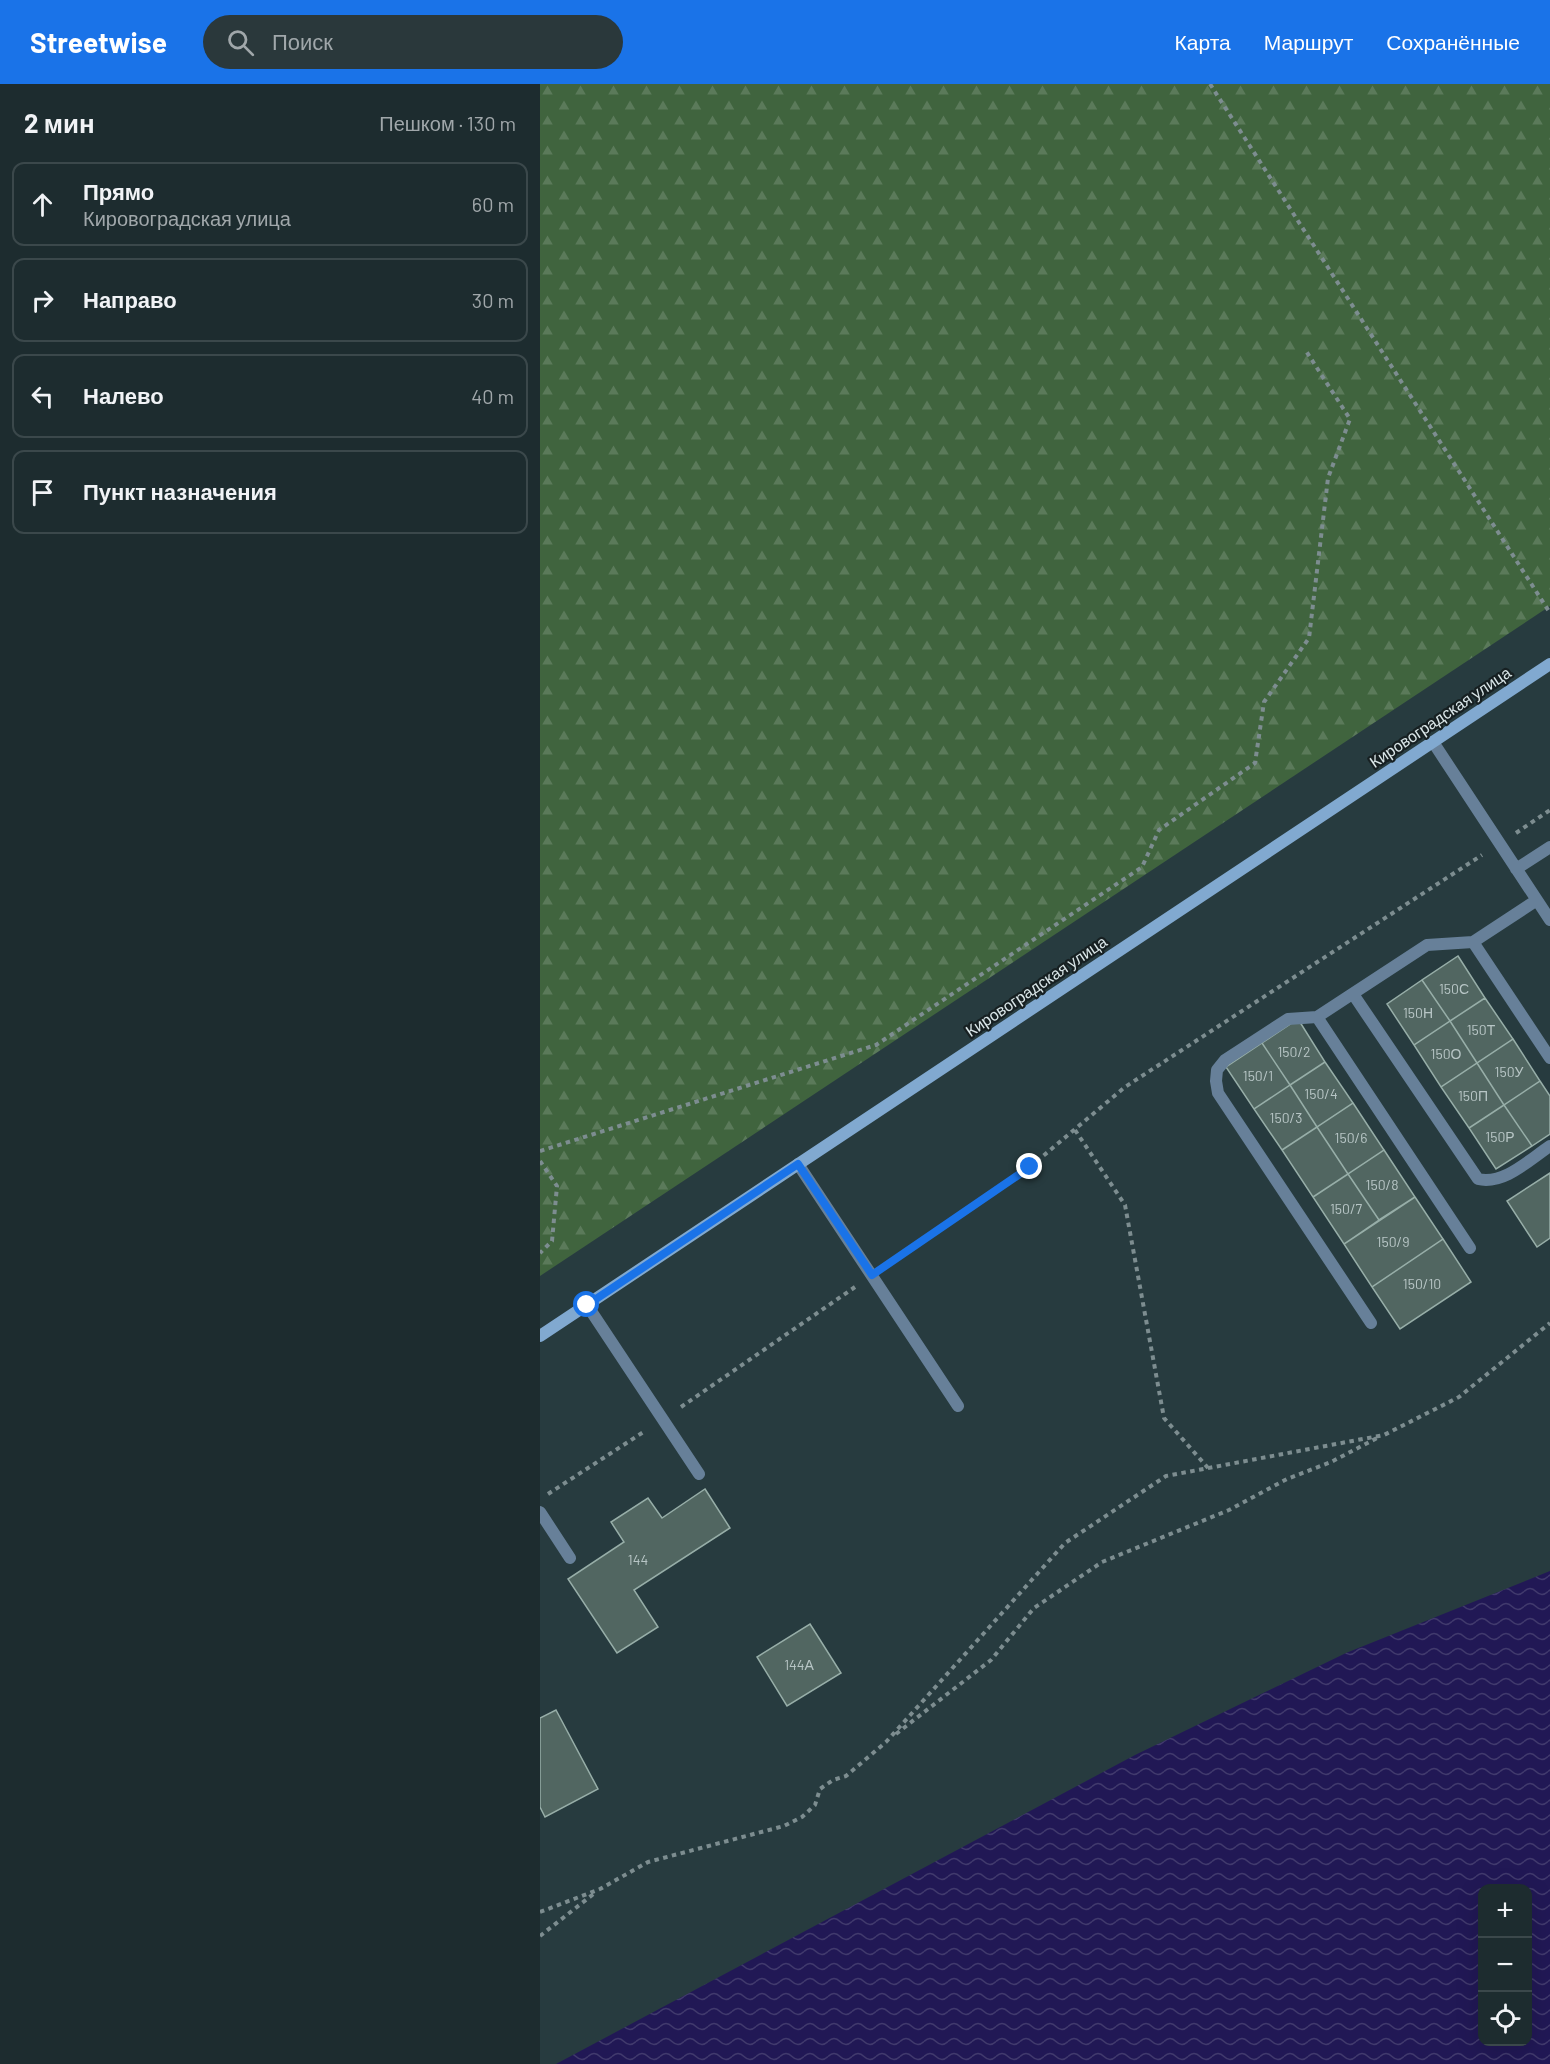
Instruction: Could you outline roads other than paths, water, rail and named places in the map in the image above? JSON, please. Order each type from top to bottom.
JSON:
[{"type":"main road","name":"Кировоградская улица","points":[[540,1336],[1550,664]]},
{"type":"lane","points":[[1433,742],[1550,920]]},
{"type":"lane","points":[[1516,869],[1550,847]]},
{"type":"lane","points":[[1371,1323],[1218,1093],[1217,1070],[1225,1060],[1288,1019],[1317,1017],[1427,945],[1473,942],[1537,900]]},
{"type":"lane","points":[[1473,942],[1550,1058]]},
{"type":"lane","points":[[1353,994],[1478,1179],[1489,1182],[1502,1178],[1550,1146]]},
{"type":"lane","points":[[1317,1017],[1470,1248]]},
{"type":"lane","points":[[798,1164],[958,1406]]},
{"type":"lane","points":[[587,1305],[699,1474]]},
{"type":"lane","points":[[540,1512],[570,1558]]},
{"type":"water","points":[[1550,1571],[1550,2064],[556,2064],[1135,1755],[1346,1653]]}]
